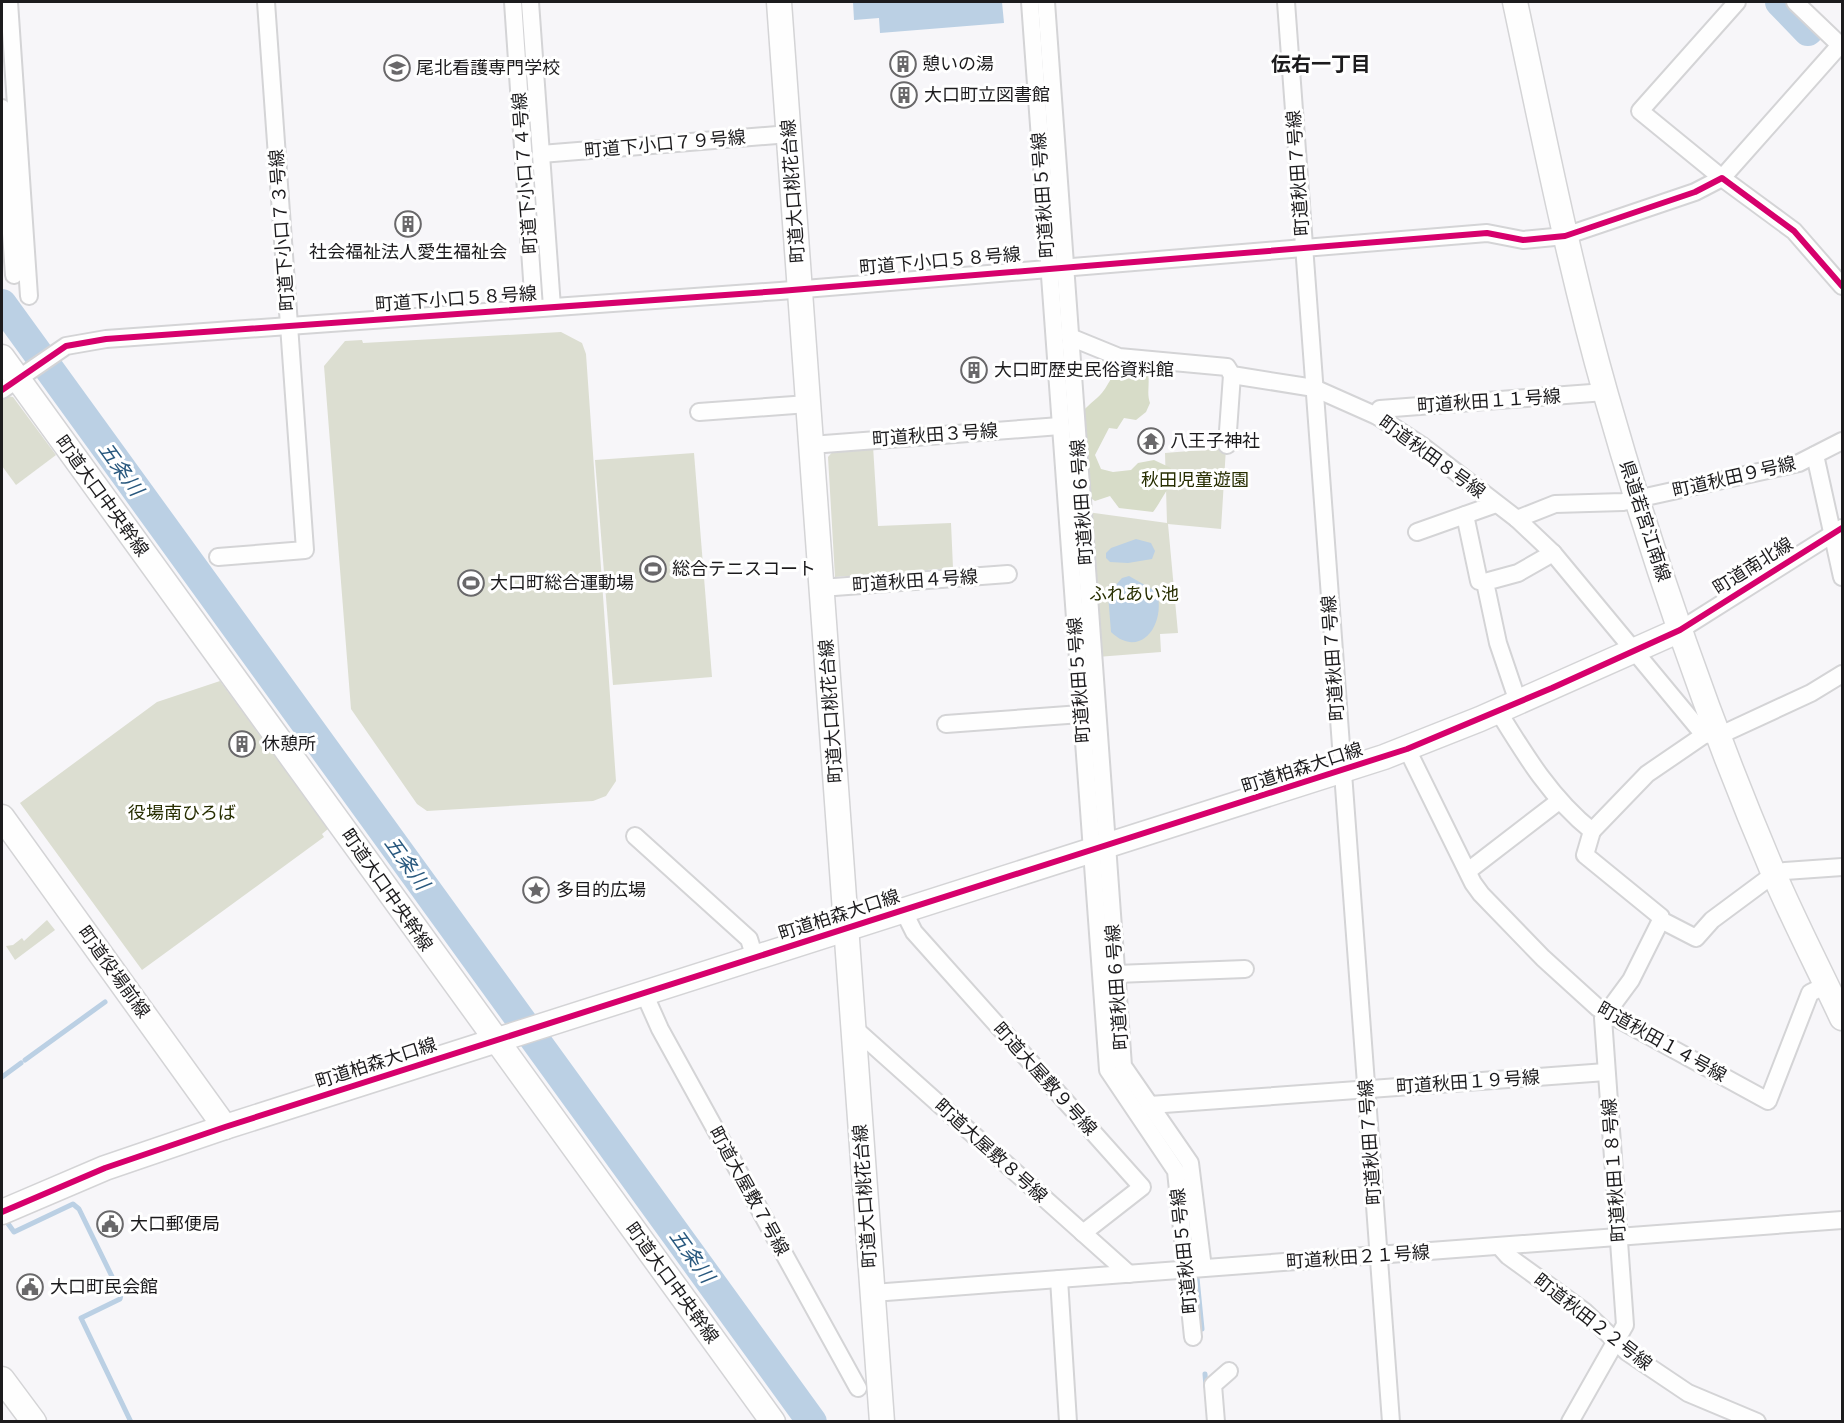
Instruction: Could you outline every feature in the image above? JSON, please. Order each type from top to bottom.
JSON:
[{"type":"street","points":[[9,2],[29,296]]},
{"type":"street","name":"町道下小口７３号線","points":[[218,557],[305,550],[266,2]]},
{"type":"street","name":"町道下小口７４号線","points":[[513,2],[534,308]]},
{"type":"street","points":[[530,2],[552,307]]},
{"type":"street","name":"町道大口桃花台線","points":[[779,2],[882,1422]]},
{"type":"street","name":"町道秋田５号線","points":[[1030,2],[1081,714],[1099,848],[1107,1070],[1176,1171],[1196,1269],[1193,1337]]},
{"type":"street","name":"町道秋田６号線","points":[[1046,2],[1070,337],[1099,848],[1116,974],[1123,1066],[1190,1163],[1196,1269]]},
{"type":"street","name":"町道秋田７号線","points":[[1286,2],[1341,771],[1391,1422]]},
{"type":"street","name":"県道若宮江南線","points":[[1515,2],[1565,236],[1605,392],[1711,734],[1842,1018]]},
{"type":"street","points":[[1737,2],[1640,111],[1722,178],[1794,231],[1842,286]]},
{"type":"street","points":[[1722,178],[1841,46],[1795,2]]},
{"type":"street","points":[[2,108],[14,275]]},
{"type":"street","name":"町道下小口７９号線","points":[[541,154],[789,134]]},
{"type":"street","name":"町道下小口５８号線","points":[[15,381],[63,348],[79,342],[106,339],[800,288],[1487,233],[1523,240],[1565,236],[1700,190],[1722,178]]},
{"type":"street","name":"町道秋田８号線","points":[[1070,337],[1119,357],[1227,367],[1232,375],[1314,388],[1377,416],[1420,445],[1517,519],[1553,553],[1635,651],[1711,734]]},
{"type":"street","name":"町道大口中央幹線","points":[[2,357],[15,381],[505,1037],[773,1422]]},
{"type":"street","points":[[1227,445],[1232,375]]},
{"type":"street","name":"町道秋田１１号線","points":[[1377,416],[1380,409],[1605,392]]},
{"type":"street","points":[[699,412],[808,404]]},
{"type":"street","name":"町道秋田３号線","points":[[811,445],[1060,426]]},
{"type":"street","name":"町道秋田９号線","points":[[1517,519],[1555,504],[1623,502],[1799,463],[1842,441]]},
{"type":"street","points":[[1815,455],[1837,531],[1842,577]]},
{"type":"street","points":[[1417,532],[1496,504]]},
{"type":"street","points":[[1465,515],[1479,581],[1485,582],[1518,573],[1553,553]]},
{"type":"street","name":"町道南北線","points":[[1680,630],[1837,531]]},
{"type":"street","name":"町道秋田４号線","points":[[821,588],[1008,574]]},
{"type":"street","points":[[1485,582],[1508,707],[1527,759],[1559,801],[1592,831]]},
{"type":"street","name":"町道柏森大口線","points":[[2,1212],[105,1168],[225,1127],[1407,749],[1508,707],[1680,630]]},
{"type":"street","points":[[1842,674],[1811,693],[1711,734],[1647,774],[1592,831],[1585,855],[1661,917],[1661,920],[1696,938],[1712,920],[1774,874],[1785,871],[1842,867]]},
{"type":"street","points":[[946,724],[1081,714]]},
{"type":"street","name":"町道秋田１４号線","points":[[1407,749],[1481,894],[1543,958],[1605,1012],[1768,1101],[1810,993],[1826,985]]},
{"type":"street","points":[[1468,871],[1559,801]]},
{"type":"street","name":"町道役場前線","points":[[2,817],[225,1127]]},
{"type":"street","points":[[635,836],[749,939],[755,958]]},
{"type":"street","name":"町道大屋敷９号線","points":[[903,910],[914,932],[1142,1188],[1083,1233]]},
{"type":"street","points":[[1605,1012],[1631,980],[1661,920]]},
{"type":"street","points":[[1116,974],[1245,969]]},
{"type":"street","name":"町道大屋敷７号線","points":[[644,993],[660,1029],[858,1388]]},
{"type":"street","name":"町道秋田１８号線","points":[[1570,1422],[1625,1325],[1603,1031],[1605,1012]]},
{"type":"street","name":"町道大屋敷８号線","points":[[854,1028],[1129,1274]]},
{"type":"street","points":[[1150,1105],[1367,1095],[1607,1077]]},
{"type":"street","name":"町道秋田２１号線","points":[[873,1293],[1842,1220]]},
{"type":"street","name":"町道秋田２２号線","points":[[1499,1246],[1508,1256],[1584,1311],[1627,1352],[1688,1393],[1757,1422]]},
{"type":"street","points":[[1059,1280],[1068,1422]]},
{"type":"street","points":[[1216,1422],[1213,1385],[1229,1371]]},
{"type":"street","points":[[2,1379],[34,1422]]},
{"type":"green space","name":"大口町総合運動場","points":[[561,332],[582,343],[586,354],[616,781],[606,796],[593,801],[427,811],[417,804],[351,709],[324,366],[345,341],[362,340],[363,343]]},
{"type":"green space","points":[[1132,368],[1147,370],[1150,403],[1146,412],[1136,420],[1124,418],[1117,429],[1109,428],[1095,455],[1101,469],[1113,472],[1131,470],[1138,463],[1154,460],[1171,468],[1173,483],[1153,512],[1119,508],[1110,496],[1095,501],[1083,493],[1075,419],[1102,393],[1113,376]]},
{"type":"green space","points":[[6,396],[13,397],[56,455],[16,485],[2,466],[2,399]]},
{"type":"green space","points":[[873,446],[878,526],[951,523],[953,568],[835,577],[828,457],[835,449]]},
{"type":"green space","name":"ふれあい池","points":[[1226,448],[1221,529],[1168,524],[1178,633],[1160,634],[1161,652],[1097,657],[1087,512],[1167,523],[1165,453]]},
{"type":"green space","name":"総合テニスコート","points":[[694,453],[712,677],[613,685],[595,460]]},
{"type":"green space","name":"役場南ひろば","points":[[220,681],[328,829],[322,834],[324,837],[142,970],[20,803],[157,702]]},
{"type":"green space","points":[[47,920],[55,930],[15,960],[6,946],[13,945],[22,938],[24,941]]},
{"type":"water","points":[[853,2],[1002,2],[1004,23],[880,33],[879,18],[854,20]]},
{"type":"water","points":[[1136,539],[1151,543],[1155,551],[1152,559],[1128,563],[1110,562],[1106,558],[1106,553],[1111,548]]},
{"type":"water","points":[[1129,576],[1157,592],[1159,604],[1154,627],[1141,640],[1132,642],[1122,640],[1111,632],[1108,594],[1122,578]]},
{"type":"waterway","points":[[1780,2],[1808,31]]},
{"type":"waterway","name":"五条川","points":[[2,304],[812,1422]]},
{"type":"waterway","points":[[25,1060],[105,1002]]},
{"type":"waterway","points":[[2,1077],[21,1063]]},
{"type":"waterway","points":[[4,1218],[14,1232],[73,1204],[79,1209],[121,1295],[120,1299],[81,1318],[131,1422]]},
{"type":"waterway","points":[[1197,1278],[1202,1329]]},
{"type":"waterway","points":[[1205,1374],[1206,1387]]},
{"type":"cycle path","points":[[2,390],[66,346],[106,339],[780,291],[1487,233],[1523,240],[1565,236],[1695,192],[1722,178],[1794,231],[1842,286]]},
{"type":"cycle path","points":[[2,1212],[105,1168],[225,1127],[1407,749],[1552,688],[1680,630],[1842,528]]},
{"type":"place","name":"憩いの湯","points":[[903,64]]},
{"type":"place","name":"尾北看護専門学校","points":[[397,68]]},
{"type":"place","name":"大口町立図書館","points":[[904,95]]},
{"type":"place","name":"社会福祉法人愛生福祉会","points":[[408,224]]},
{"type":"place","name":"大口町歴史民俗資料館","points":[[974,370]]},
{"type":"place","name":"八王子神社","points":[[1151,441]]},
{"type":"place","name":"総合テニスコート","points":[[653,569]]},
{"type":"place","name":"大口町総合運動場","points":[[471,583]]},
{"type":"place","name":"休憩所","points":[[242,744]]},
{"type":"place","name":"多目的広場","points":[[536,890]]},
{"type":"place","name":"大口郵便局","points":[[110,1224]]},
{"type":"place","name":"大口町民会館","points":[[30,1287]]},
{"type":"district","name":"伝右一丁目","points":[[1321,64]]},
{"type":"park label","name":"秋田児童遊園","points":[[1195,480]]}]
